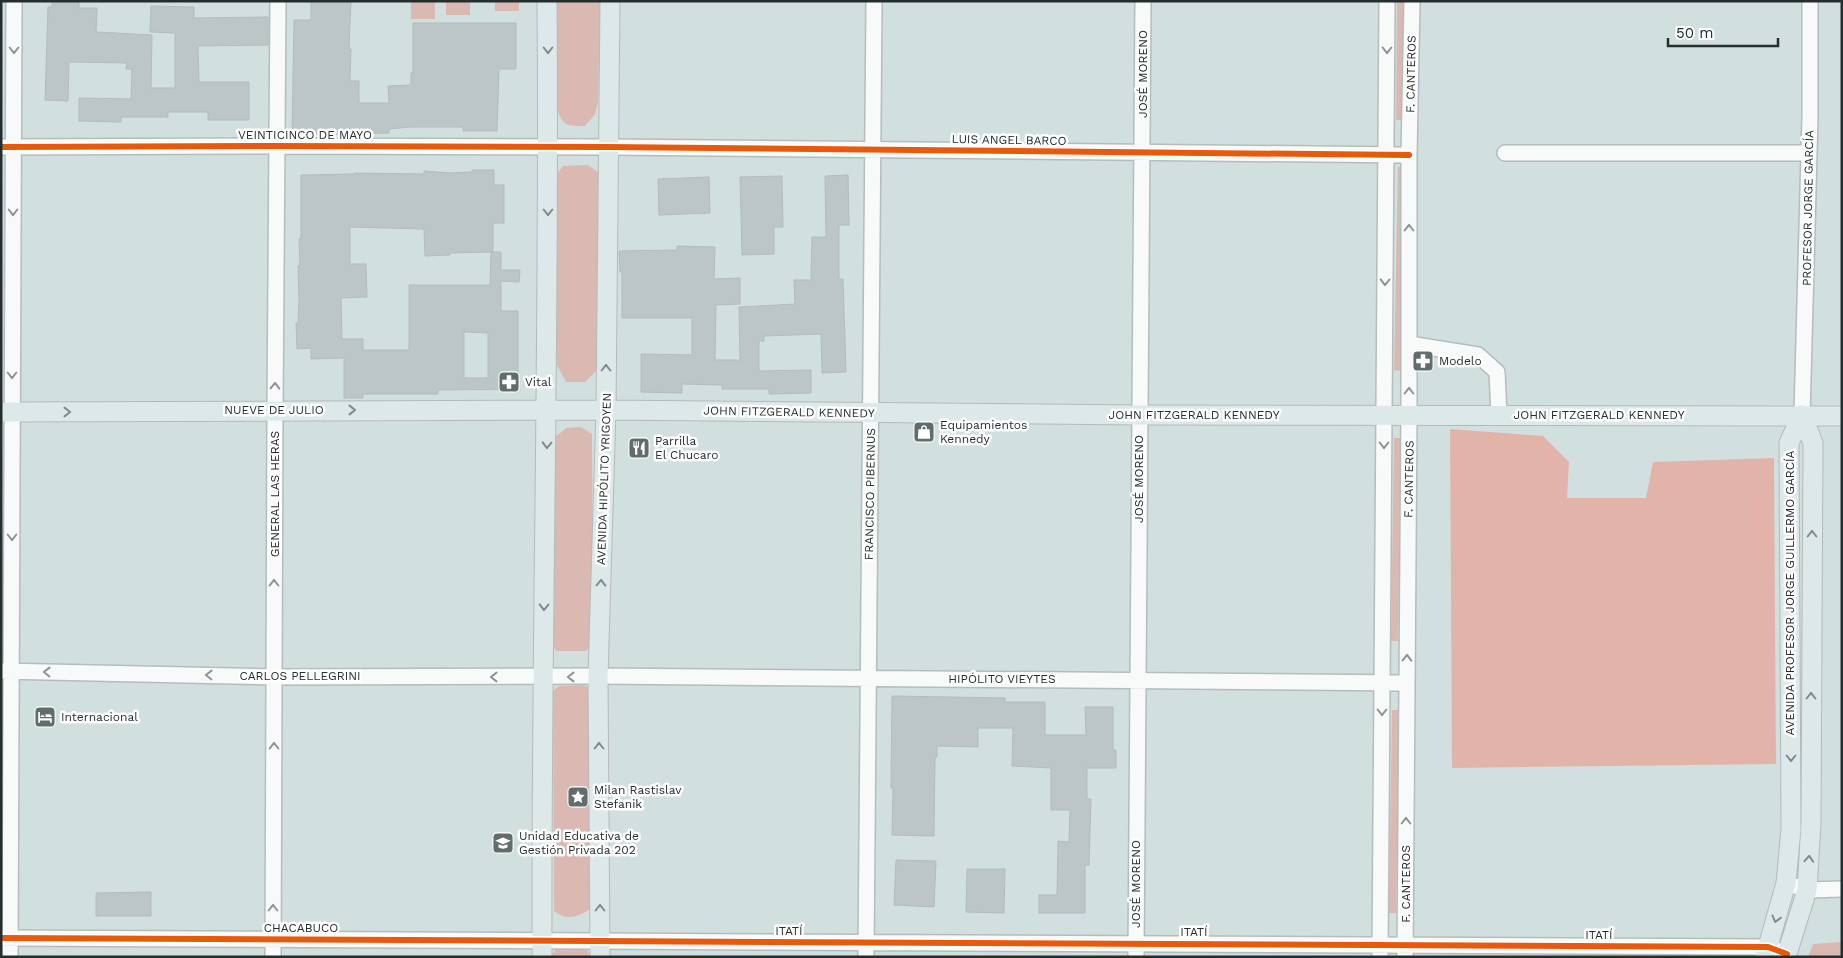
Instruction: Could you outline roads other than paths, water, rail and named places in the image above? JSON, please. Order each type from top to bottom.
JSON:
[{"type":"main road","points":[[542,949],[543,677],[547,411],[547,1]]},
{"type":"main road","name":"AVENIDA HIPÓLITO YRIGOYEN","points":[[600,949],[598,676],[606,410],[610,1]]},
{"type":"main road","name":"NUEVE DE JULIO","points":[[6,412],[275,410],[547,411]]},
{"type":"main road","name":"JOHN FITZGERALD KENNEDY","points":[[547,411],[1140,415],[1842,416]]},
{"type":"main road","name":"AVENIDA PROFESOR JORGE GUILLERMO GARCÍA","points":[[1767,952],[1786,883],[1791,829],[1789,443],[1802,415]]},
{"type":"main road","name":"AVENIDA PROFESOR JORGE GUILLERMO GARCÍA","points":[[1787,955],[1807,890],[1811,823],[1813,443],[1802,415]]},
{"type":"street","points":[[10,957],[6,938],[7,147],[14,1]]},
{"type":"street","name":"GENERAL LAS HERAS","points":[[273,957],[278,1]]},
{"type":"street","name":"FRANCISCO PIBERNUS","points":[[866,949],[874,1]]},
{"type":"street","name":"JOSÉ MORENO","points":[[1136,950],[1143,1]]},
{"type":"street","name":"F. CANTEROS","points":[[1380,951],[1388,1]]},
{"type":"street","name":"F. CANTEROS","points":[[1405,951],[1412,1]]},
{"type":"street","name":"PROFESOR JORGE GARCÍA","points":[[1802,415],[1809,153],[1810,1]]},
{"type":"street","name":"VEINTICINCO DE MAYO","points":[[7,147],[608,148]]},
{"type":"street","name":"LUIS ANGEL BARCO","points":[[608,148],[1410,155]]},
{"type":"street","points":[[1504,153],[1809,153]]},
{"type":"street","points":[[1410,344],[1478,355],[1490,364],[1497,372],[1499,415]]},
{"type":"street","name":"CARLOS PELLEGRINI","points":[[6,671],[274,677],[598,676]]},
{"type":"street","name":"HIPÓLITO VIEYTES","points":[[598,676],[1406,683]]},
{"type":"street","points":[[1786,883],[1807,890],[1842,888]]},
{"type":"street","name":"CHACABUCO","points":[[6,938],[273,939],[542,949],[600,949]]},
{"type":"street","name":"ITATÍ","points":[[600,949],[1767,952],[1787,955]]},
{"type":"place","name":"Modelo","points":[[1423,361]]},
{"type":"place","name":"Vital","points":[[509,382]]},
{"type":"place","name":"Equipamientos Kennedy","points":[[924,432]]},
{"type":"place","name":"Parrilla El Chucaro","points":[[639,448]]},
{"type":"place","name":"Internacional","points":[[45,717]]},
{"type":"place","name":"Milan Rastislav Stefanik","points":[[578,797]]},
{"type":"place","name":"Unidad Educativa de Gestión Privada 202","points":[[503,843]]}]
